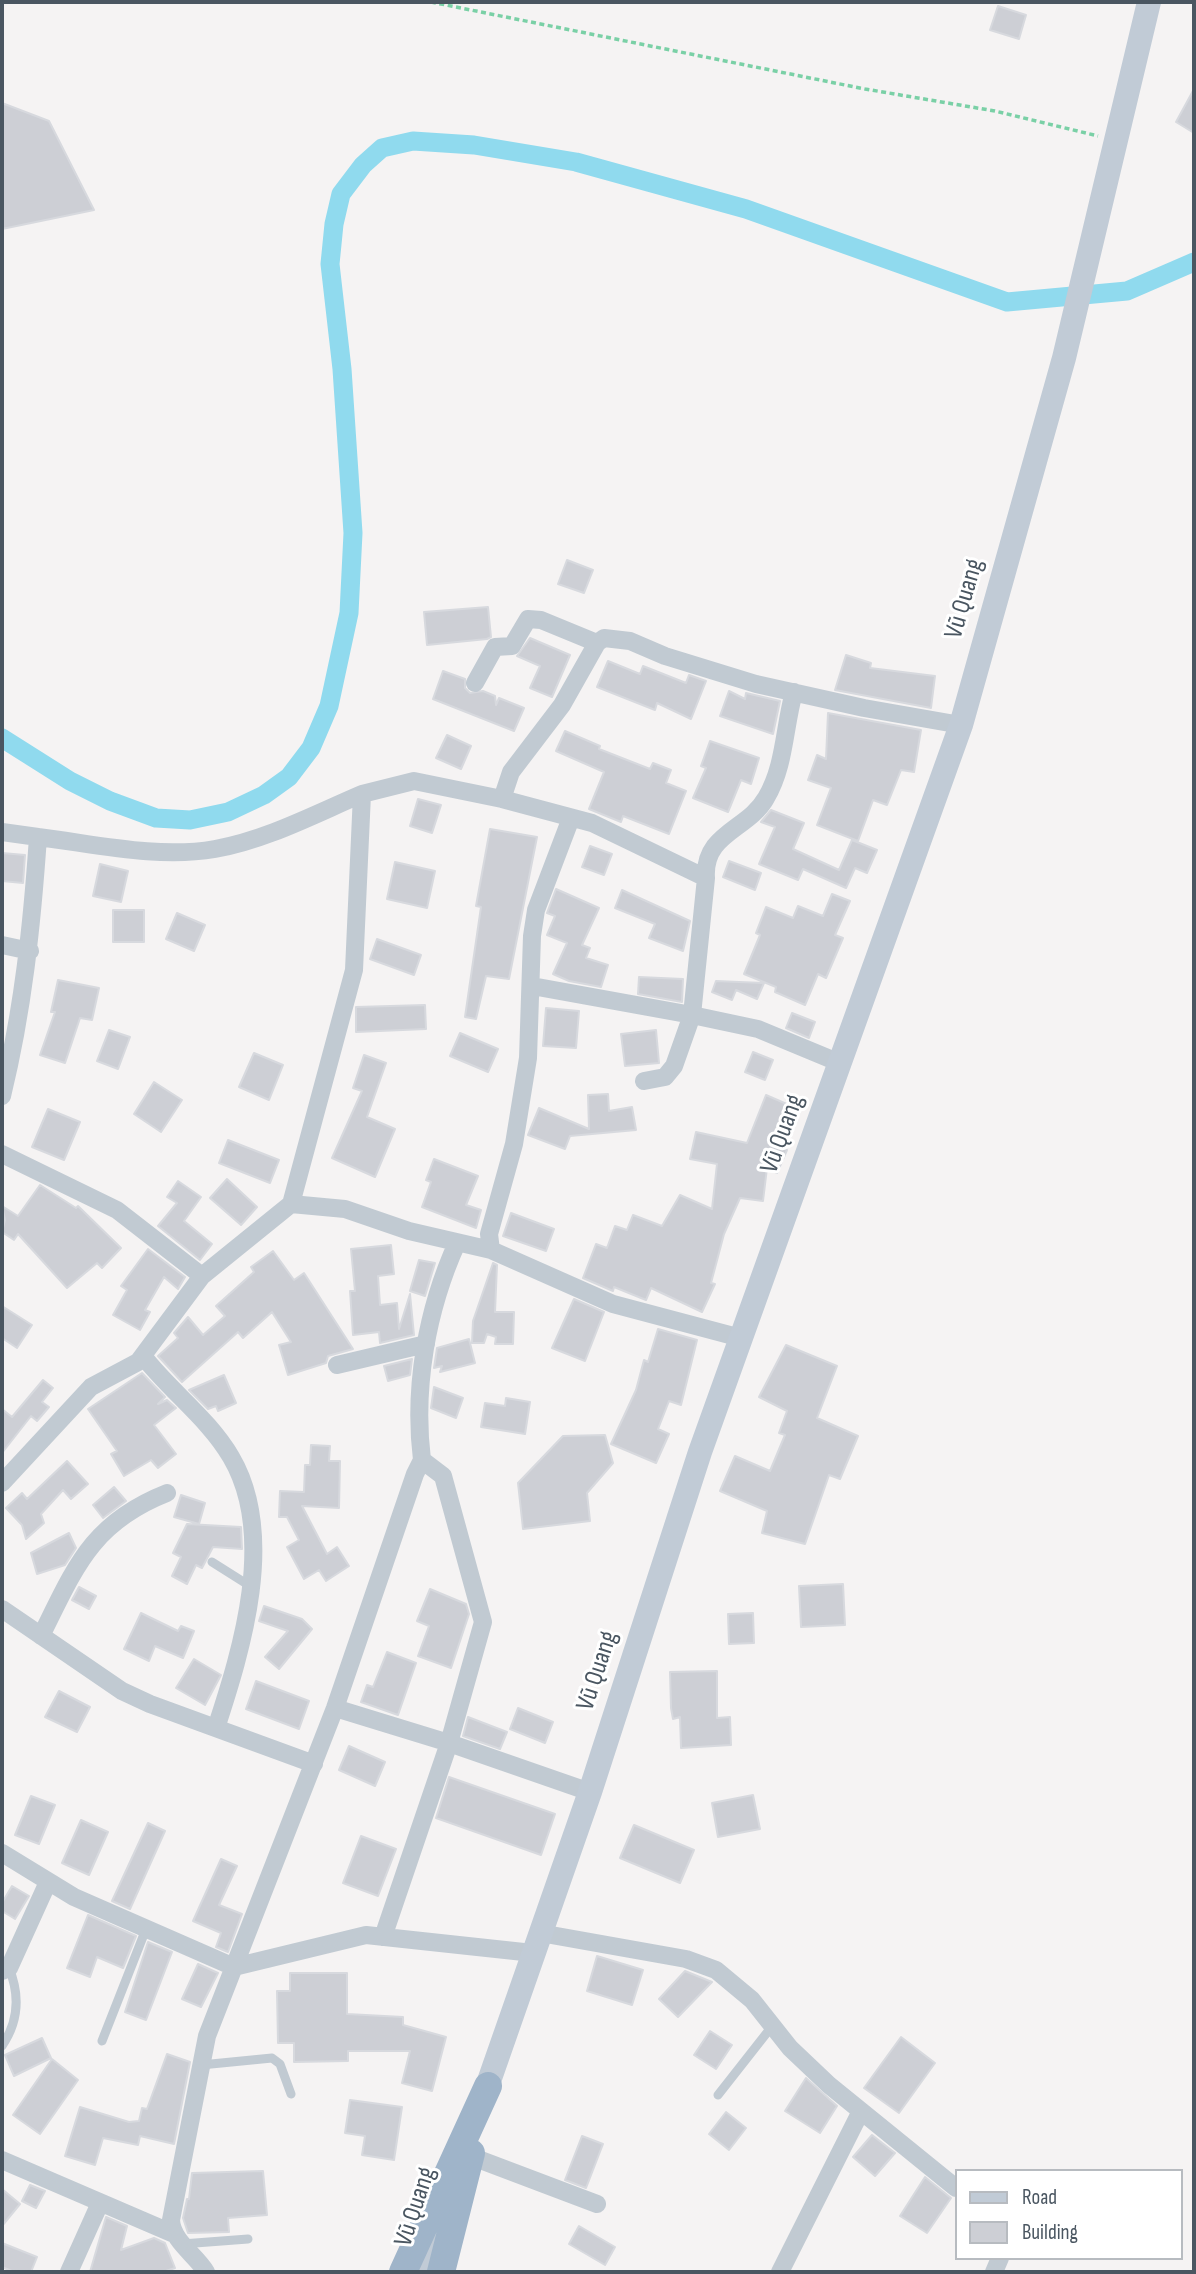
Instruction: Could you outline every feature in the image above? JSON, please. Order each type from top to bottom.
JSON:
[{"type":"highway","points":[[441,2272],[488,2086]]},
{"type":"highway","points":[[403,2272],[488,2086]]},
{"type":"main road","name":"Vũ Quang","points":[[425,2272],[590,1792],[700,1452],[961,725],[1065,358],[1149,2]]},
{"type":"street","points":[[475,683],[495,647],[512,646],[528,618],[541,620],[597,643]]},
{"type":"street","points":[[502,799],[511,772],[562,705],[597,643],[604,638],[616,637],[713,672],[794,692],[961,725]]},
{"type":"street","points":[[644,1081],[665,1077],[674,1066],[692,1014],[706,865],[718,839],[765,800],[781,763],[794,692]]},
{"type":"street","points":[[2,832],[172,852],[216,849],[270,833],[362,794],[414,781],[502,799],[592,822],[706,878]]},
{"type":"street","points":[[2,1483],[92,1387],[143,1356],[202,1276],[291,1204],[354,970],[362,794]]},
{"type":"street","points":[[491,1250],[489,1234],[514,1144],[528,1058],[532,936],[536,909],[571,818]]},
{"type":"street","points":[[2,1096],[20,1018],[30,951],[38,836]]},
{"type":"street","points":[[2,945],[30,951]]},
{"type":"street","points":[[532,986],[692,1014],[758,1029],[840,1063]]},
{"type":"street","points":[[2,1154],[117,1210],[202,1276]]},
{"type":"street","points":[[291,1204],[345,1209],[409,1231],[491,1250],[613,1304],[741,1338]]},
{"type":"street","points":[[206,2272],[178,2239],[171,2220],[207,2036],[335,1708],[422,1460],[420,1425],[426,1343],[436,1296],[457,1243]]},
{"type":"street","points":[[337,1365],[426,1343]]},
{"type":"street","points":[[143,1356],[225,1449],[242,1479],[251,1530],[250,1586],[244,1637],[216,1728]]},
{"type":"street","points":[[383,1937],[449,1743],[483,1622],[443,1476],[422,1460]]},
{"type":"street","points":[[41,1636],[74,1570],[96,1539],[134,1507],[167,1493]]},
{"type":"street","points":[[2,1609],[122,1691],[314,1764]]},
{"type":"street","points":[[335,1708],[449,1743],[590,1792]]},
{"type":"street","points":[[2,1853],[48,1882],[234,1967],[366,1935],[536,1943],[703,1965],[740,1989],[799,2058],[954,2186]]},
{"type":"street","points":[[6,1970],[48,1882]]},
{"type":"street","points":[[780,2272],[862,2110]]},
{"type":"street","points":[[470,2156],[597,2204]]},
{"type":"street","points":[[2,2160],[178,2239]]},
{"type":"street","points":[[69,2272],[100,2203]]},
{"type":"lane","points":[[212,1562],[250,1586]]},
{"type":"lane","points":[[102,2041],[146,1929]]},
{"type":"lane","points":[[2,2046],[15,2020],[17,2003],[15,1983],[6,1970]]},
{"type":"lane","points":[[718,2095],[773,2025]]},
{"type":"lane","points":[[200,2065],[272,2058],[280,2064],[291,2094]]},
{"type":"lane","points":[[178,2239],[248,2239]]},
{"type":"path","points":[[431,2],[865,89],[995,111],[1116,141]]},
{"type":"building","points":[[998,6],[1026,15],[1019,39],[990,30]]},
{"type":"building","points":[[1194,89],[1194,133],[1176,122]]},
{"type":"building","points":[[2,103],[49,121],[94,210],[2,229]]},
{"type":"building","points":[[567,560],[593,570],[584,593],[558,584]]},
{"type":"building","points":[[488,607],[491,637],[427,645],[424,612]]},
{"type":"building","points":[[530,638],[570,655],[552,697],[530,688],[540,666],[517,656]]},
{"type":"building","points":[[846,655],[871,663],[870,668],[935,676],[931,708],[835,690]]},
{"type":"building","points":[[608,661],[640,674],[643,666],[686,683],[689,675],[706,681],[691,719],[657,703],[655,710],[597,687]]},
{"type":"building","points":[[443,671],[465,679],[465,688],[470,693],[483,691],[495,696],[496,705],[499,698],[524,708],[514,731],[433,699]]},
{"type":"building","points":[[729,691],[745,699],[746,693],[780,701],[773,734],[720,716]]},
{"type":"building","points":[[828,713],[921,730],[914,772],[901,770],[887,805],[873,800],[858,841],[817,825],[831,788],[808,780],[817,755],[826,759]]},
{"type":"building","points":[[565,731],[600,746],[599,749],[650,769],[653,763],[671,770],[666,783],[686,791],[669,834],[623,816],[621,822],[589,809],[604,772],[556,751]]},
{"type":"building","points":[[447,735],[471,746],[461,769],[436,758]]},
{"type":"building","points":[[710,741],[759,758],[751,784],[741,780],[728,812],[693,798],[706,768],[701,766]]},
{"type":"building","points":[[418,799],[441,805],[432,833],[410,826]]},
{"type":"building","points":[[771,810],[804,823],[793,849],[839,870],[852,840],[877,850],[867,873],[855,868],[846,888],[803,869],[798,880],[759,864],[775,827],[761,822]]},
{"type":"building","points":[[490,829],[537,837],[509,979],[486,976],[476,1019],[465,1017],[481,907],[476,906]]},
{"type":"building","points":[[590,846],[612,854],[604,875],[582,867]]},
{"type":"building","points":[[2,853],[25,855],[23,883],[2,881]]},
{"type":"building","points":[[729,861],[761,873],[755,890],[723,877]]},
{"type":"building","points":[[395,862],[435,871],[427,908],[387,899]]},
{"type":"building","points":[[100,864],[128,871],[121,902],[93,896]]},
{"type":"building","points":[[556,889],[599,908],[582,945],[590,948],[586,958],[608,965],[601,987],[569,981],[553,974],[567,943],[547,935],[555,916],[547,913]]},
{"type":"building","points":[[622,890],[690,921],[683,951],[649,938],[655,924],[615,908]]},
{"type":"building","points":[[832,894],[850,901],[835,935],[843,938],[826,978],[818,974],[805,1005],[775,992],[776,987],[744,974],[760,935],[756,933],[766,907],[793,918],[798,906],[823,916]]},
{"type":"building","points":[[113,910],[144,910],[144,942],[113,942]]},
{"type":"building","points":[[177,913],[205,925],[194,951],[166,939]]},
{"type":"building","points":[[377,939],[421,955],[414,975],[370,959]]},
{"type":"building","points":[[639,977],[683,979],[682,1002],[638,994]]},
{"type":"building","points":[[58,980],[99,988],[92,1020],[80,1018],[65,1063],[40,1055],[55,1012],[51,1012]]},
{"type":"building","points":[[716,981],[764,983],[757,999],[736,990],[732,1000],[712,992]]},
{"type":"building","points":[[425,1005],[426,1029],[356,1032],[356,1007]]},
{"type":"building","points":[[546,1008],[579,1011],[576,1048],[543,1046]]},
{"type":"building","points":[[792,1013],[815,1022],[809,1038],[786,1028]]},
{"type":"building","points":[[109,1030],[130,1037],[118,1069],[97,1061]]},
{"type":"building","points":[[656,1030],[659,1063],[625,1066],[621,1034]]},
{"type":"building","points":[[460,1033],[498,1049],[488,1072],[450,1056]]},
{"type":"building","points":[[753,1052],[773,1060],[765,1080],[745,1072]]},
{"type":"building","points":[[254,1053],[283,1065],[269,1100],[239,1087]]},
{"type":"building","points":[[364,1055],[386,1063],[367,1117],[395,1129],[375,1177],[332,1158],[362,1091],[353,1088]]},
{"type":"building","points":[[154,1082],[182,1100],[161,1132],[134,1114]]},
{"type":"building","points":[[608,1094],[609,1111],[632,1107],[636,1130],[570,1136],[565,1149],[528,1135],[539,1108],[589,1129],[588,1095]]},
{"type":"building","points":[[766,1095],[789,1105],[772,1143],[787,1150],[777,1173],[767,1168],[763,1201],[740,1198],[724,1234],[711,1283],[715,1284],[702,1312],[651,1288],[646,1300],[614,1287],[613,1291],[583,1278],[596,1244],[607,1248],[615,1226],[627,1230],[633,1215],[662,1226],[680,1195],[712,1209],[717,1164],[690,1159],[696,1132],[747,1143]]},
{"type":"building","points":[[48,1109],[80,1122],[64,1160],[32,1147]]},
{"type":"building","points":[[228,1140],[279,1160],[270,1183],[219,1163]]},
{"type":"building","points":[[434,1159],[478,1176],[466,1205],[481,1210],[476,1228],[422,1207],[431,1182],[426,1180]]},
{"type":"building","points":[[227,1179],[257,1207],[241,1225],[210,1198]]},
{"type":"building","points":[[178,1181],[201,1197],[184,1221],[212,1244],[200,1260],[158,1226],[177,1203],[167,1197]]},
{"type":"building","points":[[40,1185],[76,1208],[78,1206],[121,1248],[102,1268],[97,1263],[67,1288],[18,1234],[14,1240],[2,1232],[5,1220],[2,1206],[18,1216]]},
{"type":"building","points":[[511,1213],[554,1229],[546,1251],[503,1236]]},
{"type":"building","points":[[391,1245],[394,1274],[378,1276],[380,1305],[397,1303],[399,1329],[410,1294],[414,1335],[380,1343],[379,1332],[353,1335],[350,1291],[355,1291],[351,1249]]},
{"type":"building","points":[[148,1249],[185,1277],[178,1289],[164,1277],[145,1310],[150,1312],[140,1330],[113,1315],[127,1290],[121,1286]]},
{"type":"building","points":[[273,1251],[294,1280],[304,1273],[353,1349],[328,1356],[326,1363],[288,1375],[279,1345],[291,1342],[272,1312],[243,1338],[238,1332],[182,1382],[158,1356],[178,1338],[174,1333],[188,1317],[203,1335],[225,1316],[216,1306],[254,1272],[251,1267]]},
{"type":"building","points":[[419,1260],[435,1263],[425,1296],[410,1291]]},
{"type":"building","points":[[493,1263],[497,1265],[495,1312],[514,1312],[513,1344],[495,1344],[496,1337],[487,1334],[484,1343],[472,1343],[473,1321]]},
{"type":"building","points":[[574,1299],[604,1312],[585,1361],[552,1348]]},
{"type":"building","points":[[2,1306],[32,1325],[17,1348],[2,1338]]},
{"type":"building","points":[[658,1329],[697,1340],[681,1405],[669,1401],[658,1429],[669,1434],[656,1463],[611,1444],[636,1390],[644,1360],[648,1362]]},
{"type":"building","points":[[469,1339],[475,1363],[440,1372],[442,1366],[434,1368],[437,1348]]},
{"type":"building","points":[[786,1345],[837,1366],[817,1418],[858,1436],[840,1479],[829,1475],[805,1544],[762,1533],[767,1511],[720,1491],[735,1456],[770,1471],[785,1435],[779,1433],[787,1411],[759,1397]]},
{"type":"building","points":[[412,1359],[410,1375],[388,1381],[384,1366]]},
{"type":"building","points":[[142,1373],[165,1397],[158,1404],[167,1400],[176,1408],[154,1425],[176,1454],[158,1468],[151,1460],[124,1476],[111,1454],[117,1451],[88,1409]]},
{"type":"building","points":[[224,1375],[236,1403],[218,1411],[216,1406],[208,1409],[189,1390]]},
{"type":"building","points":[[43,1380],[53,1388],[42,1402],[49,1407],[37,1421],[31,1416],[2,1453],[2,1409],[12,1417]]},
{"type":"building","points":[[434,1387],[463,1398],[456,1418],[431,1408]]},
{"type":"building","points":[[506,1398],[530,1402],[525,1434],[481,1427],[485,1403],[505,1406]]},
{"type":"building","points":[[605,1435],[613,1463],[587,1493],[590,1521],[523,1529],[518,1483],[563,1436]]},
{"type":"building","points":[[311,1445],[330,1446],[329,1461],[340,1461],[339,1508],[302,1506],[327,1554],[337,1547],[349,1566],[326,1581],[319,1570],[304,1579],[287,1547],[299,1540],[287,1517],[279,1517],[280,1491],[304,1492],[305,1465],[310,1465]]},
{"type":"building","points":[[67,1461],[88,1484],[71,1499],[63,1490],[41,1514],[44,1523],[26,1539],[22,1525],[6,1508],[22,1493],[27,1499]]},
{"type":"building","points":[[114,1487],[126,1501],[103,1518],[93,1505]]},
{"type":"building","points":[[181,1495],[205,1503],[199,1524],[174,1517]]},
{"type":"building","points":[[187,1524],[241,1527],[242,1549],[213,1547],[202,1568],[196,1565],[187,1584],[172,1576],[181,1557],[173,1553]]},
{"type":"building","points":[[69,1533],[76,1548],[65,1565],[37,1574],[31,1553]]},
{"type":"building","points":[[843,1584],[845,1625],[801,1627],[799,1586]]},
{"type":"building","points":[[79,1587],[96,1596],[89,1609],[72,1600]]},
{"type":"building","points":[[430,1589],[466,1604],[469,1614],[451,1668],[418,1656],[429,1626],[417,1621]]},
{"type":"building","points":[[264,1606],[302,1619],[312,1629],[279,1669],[265,1657],[288,1631],[259,1621]]},
{"type":"building","points":[[141,1613],[178,1631],[181,1626],[194,1631],[183,1658],[155,1646],[149,1661],[124,1649]]},
{"type":"building","points":[[753,1613],[754,1643],[729,1644],[728,1614]]},
{"type":"building","points":[[387,1652],[416,1663],[398,1715],[361,1702],[367,1685],[373,1687]]},
{"type":"building","points":[[194,1659],[221,1675],[205,1705],[176,1688]]},
{"type":"building","points":[[717,1671],[717,1718],[730,1717],[731,1745],[681,1748],[680,1717],[673,1719],[671,1708],[670,1672]]},
{"type":"building","points":[[256,1681],[309,1701],[299,1729],[246,1709]]},
{"type":"building","points":[[59,1691],[90,1707],[77,1732],[45,1717]]},
{"type":"building","points":[[518,1708],[553,1722],[545,1743],[510,1729]]},
{"type":"building","points":[[468,1717],[507,1732],[500,1749],[463,1736]]},
{"type":"building","points":[[349,1746],[385,1762],[375,1786],[339,1770]]},
{"type":"building","points":[[449,1777],[555,1814],[541,1855],[436,1818]]},
{"type":"building","points":[[753,1795],[760,1829],[718,1837],[712,1803]]},
{"type":"building","points":[[31,1796],[55,1805],[39,1844],[15,1835]]},
{"type":"building","points":[[81,1820],[108,1832],[89,1875],[62,1863]]},
{"type":"building","points":[[148,1823],[165,1831],[130,1909],[112,1901]]},
{"type":"building","points":[[634,1825],[694,1850],[680,1883],[620,1858]]},
{"type":"building","points":[[361,1836],[396,1849],[378,1896],[343,1883]]},
{"type":"building","points":[[221,1859],[237,1866],[219,1905],[242,1914],[228,1952],[216,1947],[221,1933],[193,1921]]},
{"type":"building","points":[[12,1886],[29,1896],[15,1919],[2,1911],[2,1903]]},
{"type":"building","points":[[88,1915],[136,1936],[123,1968],[97,1957],[90,1977],[67,1968]]},
{"type":"building","points":[[148,1942],[172,1952],[146,2020],[125,2012]]},
{"type":"building","points":[[597,1956],[643,1970],[632,2005],[587,1991]]},
{"type":"building","points":[[198,1964],[218,1973],[201,2007],[182,1999]]},
{"type":"building","points":[[685,1971],[712,1982],[678,2017],[659,1999]]},
{"type":"building","points":[[290,1973],[347,1973],[347,2014],[403,2017],[403,2025],[446,2037],[432,2091],[402,2083],[410,2051],[348,2051],[348,2061],[294,2062],[294,2043],[278,2043],[277,1991],[290,1991]]},
{"type":"building","points":[[710,2031],[732,2045],[716,2069],[694,2055]]},
{"type":"building","points":[[901,2037],[935,2063],[899,2113],[864,2088]]},
{"type":"building","points":[[42,2038],[51,2058],[14,2076],[5,2055]]},
{"type":"building","points":[[167,2054],[190,2062],[174,2144],[140,2136],[138,2145],[103,2138],[95,2165],[65,2156],[80,2107],[129,2122],[139,2121],[142,2108],[147,2109]]},
{"type":"building","points":[[52,2059],[78,2080],[40,2134],[13,2115]]},
{"type":"building","points":[[806,2078],[837,2106],[820,2133],[785,2111]]},
{"type":"building","points":[[350,2100],[402,2107],[394,2160],[362,2155],[365,2136],[345,2133]]},
{"type":"building","points":[[726,2112],[746,2128],[729,2150],[709,2134]]},
{"type":"building","points":[[872,2135],[895,2153],[875,2176],[853,2157]]},
{"type":"building","points":[[582,2136],[603,2144],[586,2188],[565,2180]]},
{"type":"building","points":[[263,2171],[267,2215],[228,2218],[229,2232],[188,2233],[183,2218],[189,2199],[192,2173]]},
{"type":"building","points":[[925,2177],[951,2198],[927,2233],[900,2216]]},
{"type":"building","points":[[30,2185],[45,2191],[36,2208],[22,2201]]},
{"type":"building","points":[[2,2189],[20,2204],[2,2226]]},
{"type":"building","points":[[106,2217],[127,2226],[121,2250],[154,2238],[165,2243],[175,2268],[163,2272],[90,2272]]},
{"type":"building","points":[[579,2226],[615,2247],[605,2265],[569,2244]]},
{"type":"building","points":[[2,2243],[37,2257],[31,2272],[14,2272],[2,2267]]},
{"type":"waterway","points":[[2,738],[70,781],[110,801],[156,818],[190,820],[228,812],[264,795],[289,777],[311,748],[329,706],[349,613],[353,533],[342,369],[330,264],[334,224],[341,194],[363,165],[382,148],[413,141],[474,145],[576,162],[746,209],[1007,302],[1127,291],[1194,262]]}]
